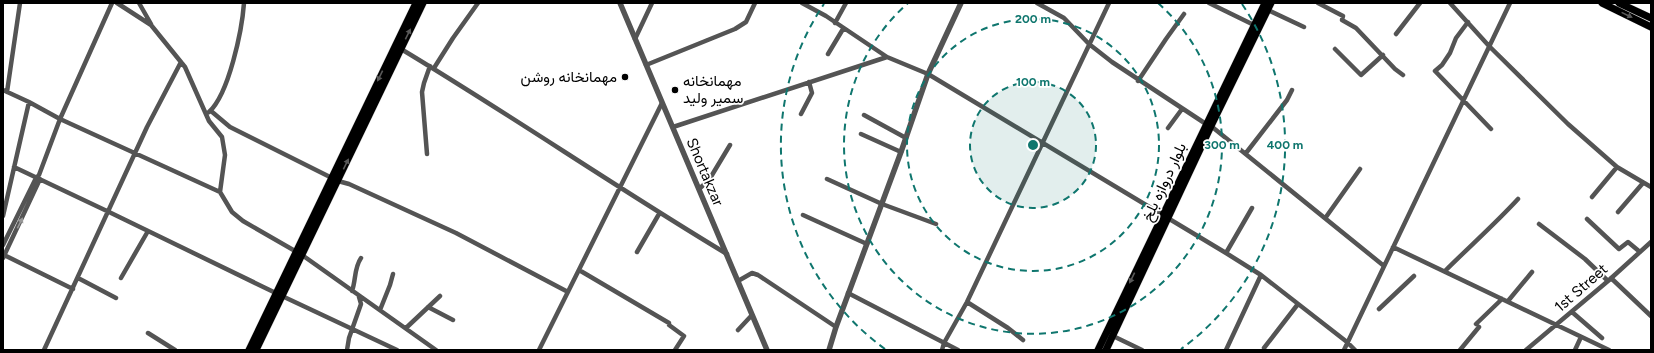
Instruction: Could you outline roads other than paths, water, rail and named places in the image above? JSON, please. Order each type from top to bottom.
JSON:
[{"type":"main road","points":[[249,350],[279,295],[299,254],[416,3]]},
{"type":"main road","points":[[335,179],[423,3]]},
{"type":"main road","points":[[1602,3],[1651,27]]},
{"type":"main road","points":[[1620,3],[1651,18]]},
{"type":"main road","name":"بلوار دروازه بلخ","points":[[1209,125],[1254,25],[1268,5]]},
{"type":"main road","name":"بلوار دروازه بلخ","points":[[1098,350],[1165,217],[1268,5]]},
{"type":"main road","name":"بلوار دروازه بلخ","points":[[1106,350],[1165,217]]},
{"type":"main road","points":[[256,350],[279,295]]},
{"type":"street","points":[[20,3],[5,91],[60,119],[220,192],[232,212],[243,222],[299,254],[436,350]]},
{"type":"street","points":[[73,289],[4,256],[39,178],[60,119],[112,3]]},
{"type":"street","points":[[117,3],[152,25]]},
{"type":"street","points":[[139,3],[152,25],[185,67],[209,121],[222,136],[225,155],[220,192]]},
{"type":"street","points":[[206,114],[211,111],[227,84],[238,43],[244,3]]},
{"type":"street","points":[[427,154],[422,92],[432,67],[478,3]]},
{"type":"street","name":"Shortakzar","points":[[620,3],[767,350]]},
{"type":"street","points":[[635,38],[652,3]]},
{"type":"street","points":[[646,65],[735,29],[746,22],[755,3]]},
{"type":"street","points":[[802,3],[887,57],[928,74],[1042,144],[1226,253],[1261,275],[1348,342],[1355,350]]},
{"type":"street","points":[[835,23],[846,3]]},
{"type":"street","points":[[829,350],[848,293],[901,152],[928,74],[962,3]]},
{"type":"street","points":[[1037,3],[1064,18],[1089,44],[1138,81],[1209,125],[1246,153],[1384,266]]},
{"type":"street","points":[[942,350],[944,342],[967,302],[1109,3]]},
{"type":"street","points":[[1209,3],[1254,25]]},
{"type":"street","points":[[1318,3],[1344,16],[1342,20],[1356,28],[1395,69],[1403,75]]},
{"type":"street","points":[[1396,34],[1420,3]]},
{"type":"street","points":[[1450,3],[1489,46],[1568,124],[1617,167],[1651,187]]},
{"type":"street","points":[[1344,350],[1510,3]]},
{"type":"street","points":[[1268,5],[1304,27]]},
{"type":"street","points":[[1138,81],[1184,14]]},
{"type":"street","points":[[1468,22],[1456,38],[1450,53],[1435,72],[1492,129]]},
{"type":"street","points":[[828,54],[843,29]]},
{"type":"street","points":[[401,49],[432,67],[621,187],[659,214],[726,254]]},
{"type":"street","points":[[1335,50],[1361,75],[1383,55]]},
{"type":"street","points":[[672,127],[887,57]]},
{"type":"street","points":[[44,350],[136,154],[147,127],[181,62]]},
{"type":"street","points":[[801,114],[812,93],[809,82]]},
{"type":"street","points":[[1246,153],[1287,100],[1292,90]]},
{"type":"street","points":[[3,216],[29,102]]},
{"type":"street","points":[[539,350],[662,103]]},
{"type":"street","points":[[1168,128],[1182,109]]},
{"type":"street","points":[[211,111],[230,127],[335,179],[456,233],[568,292]]},
{"type":"street","points":[[864,115],[906,138]]},
{"type":"street","points":[[861,134],[901,152]]},
{"type":"street","points":[[699,189],[709,180],[730,145]]},
{"type":"street","points":[[14,167],[279,295],[397,350]]},
{"type":"street","points":[[1592,197],[1617,167]]},
{"type":"street","points":[[1326,218],[1360,170]]},
{"type":"street","points":[[3,244],[39,178]]},
{"type":"street","points":[[827,179],[882,204],[936,224]]},
{"type":"street","points":[[1618,212],[1643,183]]},
{"type":"street","points":[[1445,271],[1476,240],[1496,224],[1518,199]]},
{"type":"street","points":[[1226,253],[1252,208]]},
{"type":"street","points":[[637,252],[659,214]]},
{"type":"street","points":[[803,215],[867,244]]},
{"type":"street","points":[[1587,219],[1619,249],[1628,242],[1640,252]]},
{"type":"street","points":[[1539,224],[1585,259],[1651,316]]},
{"type":"street","points":[[121,278],[148,231]]},
{"type":"street","name":"1st Street","points":[[1526,350],[1572,312],[1651,242]]},
{"type":"street","points":[[1393,247],[1609,350]]},
{"type":"street","points":[[352,291],[355,284],[356,268],[362,258]]},
{"type":"street","points":[[579,270],[669,323],[669,325],[684,336],[675,350]]},
{"type":"street","points":[[1508,302],[1532,272]]},
{"type":"street","points":[[738,281],[752,273],[758,275],[836,327]]},
{"type":"street","points":[[380,310],[393,274]]},
{"type":"street","points":[[1226,350],[1261,275]]},
{"type":"street","points":[[1379,309],[1414,276]]},
{"type":"street","points":[[78,278],[116,298]]},
{"type":"street","points":[[848,293],[958,350]]},
{"type":"street","points":[[406,328],[440,296]]},
{"type":"street","points":[[347,350],[352,328],[361,304],[359,297]]},
{"type":"street","points":[[1460,350],[1478,326],[1502,299]]},
{"type":"street","points":[[967,302],[1008,328],[1023,340]]},
{"type":"street","points":[[1264,348],[1298,304]]},
{"type":"street","points":[[428,307],[453,320]]},
{"type":"street","points":[[1572,312],[1602,338]]},
{"type":"street","points":[[738,330],[752,314]]},
{"type":"street","points":[[148,333],[175,350]]},
{"type":"street","points":[[1113,336],[1142,350]]},
{"type":"street","points":[[1575,350],[1582,337]]},
{"type":"place","name":"مهمانخانه روشن","points":[[625,77]]},
{"type":"place","name":"مهمانخانه سمیر ولید","points":[[675,90]]}]
